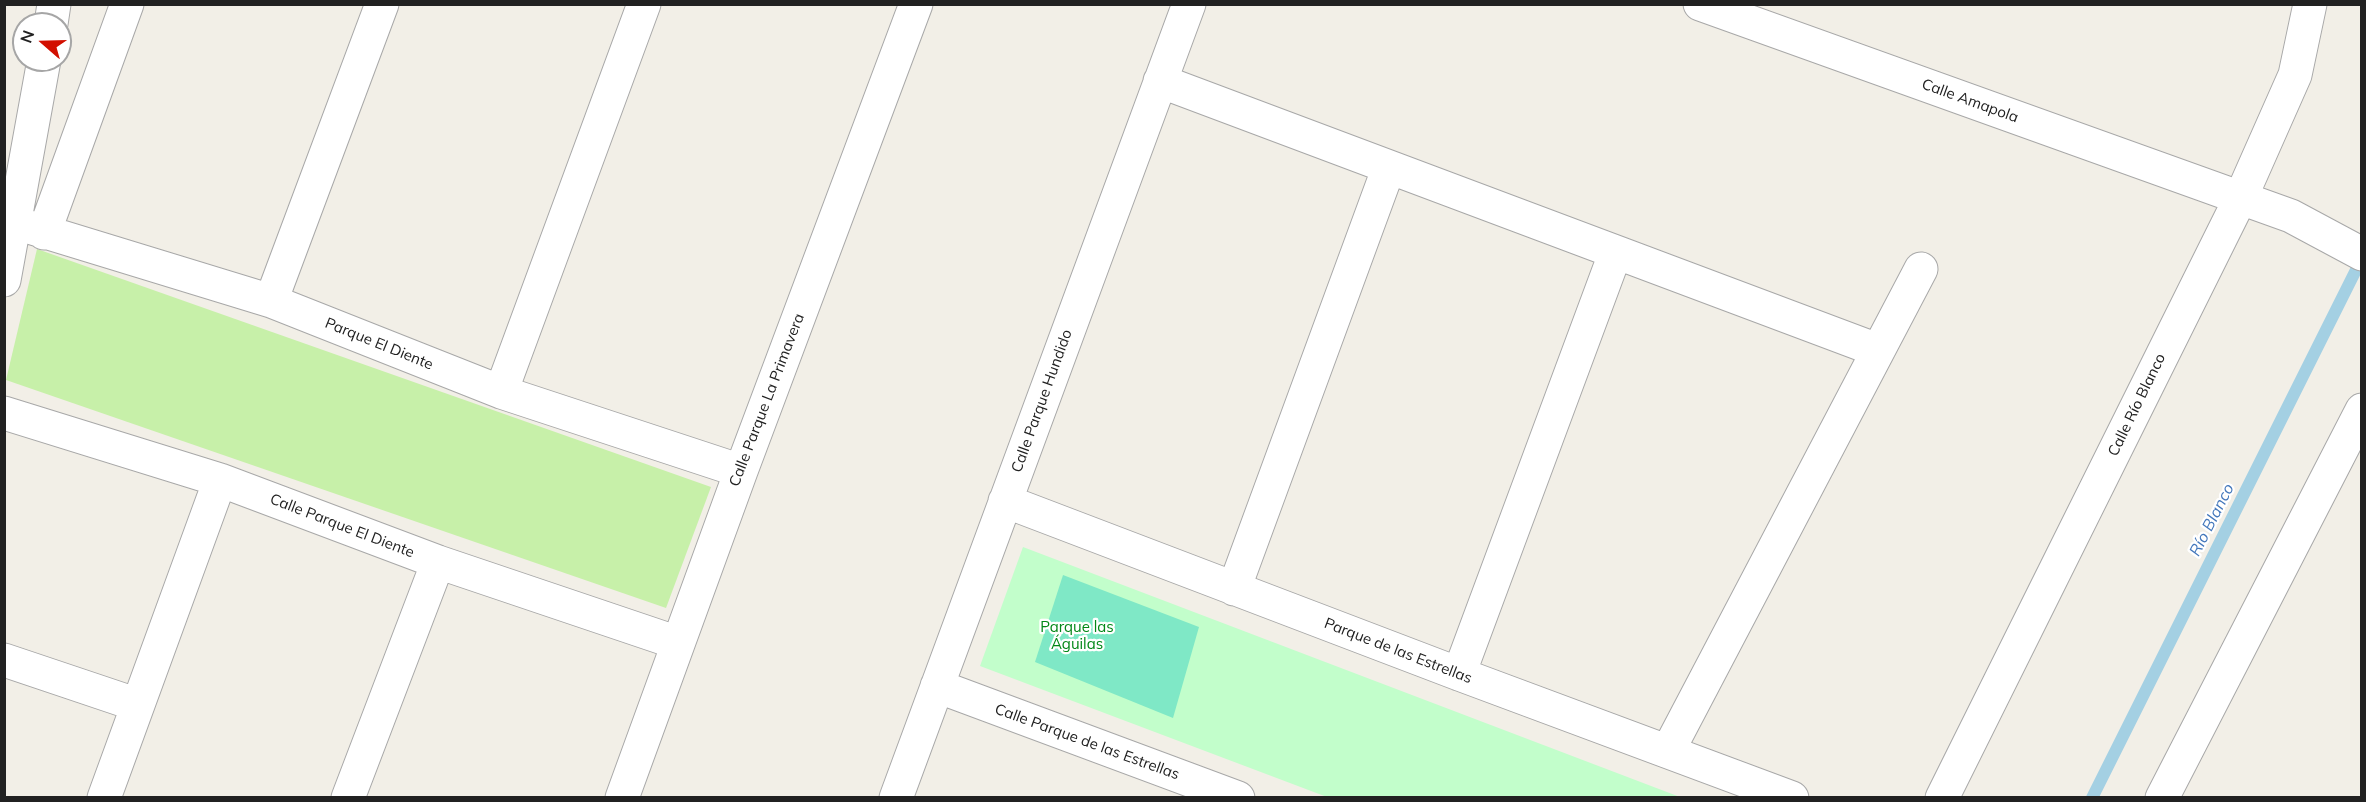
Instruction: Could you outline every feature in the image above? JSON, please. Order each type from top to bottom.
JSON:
[{"type":"street","points":[[4,280],[30,228],[77,146],[127,4]]},
{"type":"street","points":[[272,301],[382,4]]},
{"type":"street","points":[[501,392],[644,4]]},
{"type":"street","name":"Calle Parque La Primavera","points":[[622,798],[741,471],[916,4]]},
{"type":"street","name":"Calle Parque Hundido","points":[[896,798],[1189,4]]},
{"type":"street","name":"Calle Amapola","points":[[1700,4],[2241,197],[2291,216],[2361,254]]},
{"type":"street","name":"Calle Río Blanco","points":[[1942,798],[2241,197],[2295,75],[2310,4]]},
{"type":"street","points":[[30,228],[32,130],[42,72]]},
{"type":"street","points":[[1160,81],[1615,254],[1877,350]]},
{"type":"street","points":[[32,130],[77,146]]},
{"type":"street","points":[[1234,589],[1389,167]]},
{"type":"street","name":"Parque El Diente","points":[[30,228],[272,301],[501,392],[741,471]]},
{"type":"street","points":[[1459,674],[1615,254]]},
{"type":"street","points":[[1668,751],[1921,269]]},
{"type":"street","points":[[2162,798],[2361,410]]},
{"type":"street","name":"Calle Parque El Diente","points":[[4,413],[220,480],[438,562],[678,643]]},
{"type":"street","points":[[104,798],[220,480]]},
{"type":"street","name":"Parque de las Estrellas","points":[[1005,501],[1792,798]]},
{"type":"street","points":[[348,798],[438,562]]},
{"type":"street","points":[[4,660],[138,705]]},
{"type":"street","name":"Calle Parque de las Estrellas","points":[[937,686],[1160,784],[1238,798]]},
{"type":"green space","points":[[37,249],[711,487],[666,608],[6,380]]},
{"type":"green space","name":"Parque las Águilas","points":[[1023,547],[1680,797],[1327,797],[980,666]]},
{"type":"green space","points":[[1063,575],[1199,627],[1173,718],[1035,662]]},
{"type":"waterway","name":"Río Blanco","points":[[2092,798],[2362,258]]}]
